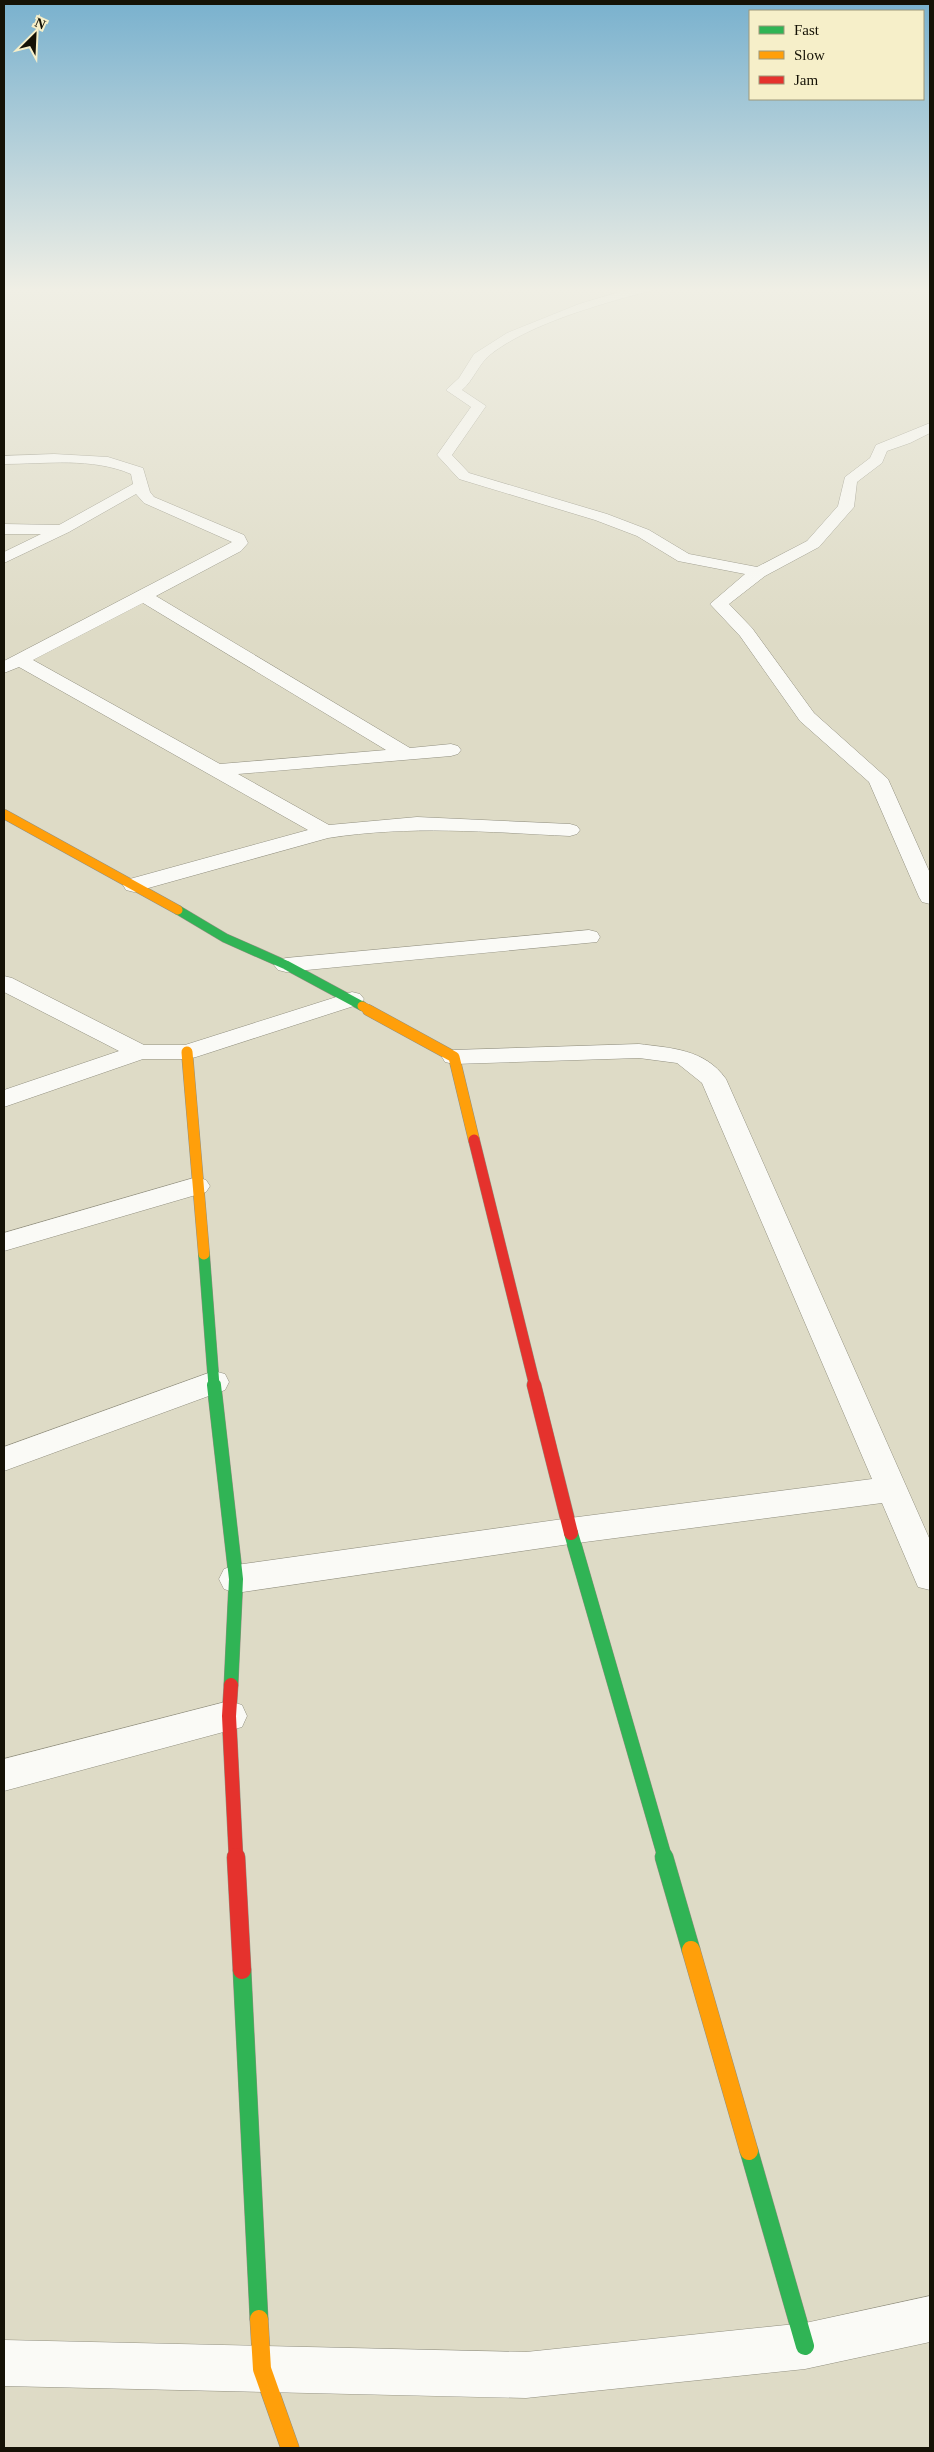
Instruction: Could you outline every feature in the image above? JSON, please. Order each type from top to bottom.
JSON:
[{"type":"street","points":[[472,401],[479,406],[444,455],[464,476],[601,517],[643,533],[684,558],[759,572]]},
{"type":"street","points":[[930,427],[905,440],[881,448],[877,460],[850,480],[846,507],[813,544],[759,572],[719,604],[746,632],[808,716],[878,779],[930,897]]},
{"type":"street","points":[[4,460],[114,461],[138,471],[143,493],[149,500],[238,538],[240,543],[236,548],[12,664]]},
{"type":"street","points":[[4,558],[63,529],[142,485]]},
{"type":"street","points":[[4,529],[63,529]]},
{"type":"street","points":[[144,596],[407,754]]},
{"type":"street","points":[[12,664],[219,770],[326,832]]},
{"type":"street","points":[[219,770],[451,750]]},
{"type":"street","points":[[4,814],[134,885],[225,938],[286,965],[352,999],[454,1057],[639,1051],[684,1057],[713,1079],[930,1577]]},
{"type":"street","points":[[134,885],[326,832],[359,827],[417,823],[570,830]]},
{"type":"street","points":[[286,965],[589,937]]},
{"type":"street","points":[[4,983],[140,1052]]},
{"type":"street","points":[[4,1099],[140,1052],[187,1052],[352,999]]},
{"type":"street","points":[[187,1052],[214,1382],[236,1579],[229,1716],[262,2369],[290,2448]]},
{"type":"street","points":[[454,1057],[570,1532],[805,2346]]},
{"type":"street","points":[[4,1242],[197,1186]]},
{"type":"street","points":[[4,1459],[214,1382]]},
{"type":"street","points":[[236,1579],[891,1489]]},
{"type":"street","points":[[4,1775],[229,1716]]},
{"type":"street","points":[[4,2363],[526,2375],[805,2346],[930,2319]]},
{"type":"traffic: fast","points":[[178,910],[225,938],[286,965],[362,1006]]},
{"type":"traffic: fast","points":[[204,1254],[214,1382],[236,1579],[231,1685]]},
{"type":"traffic: fast","points":[[571,1533],[691,1950]]},
{"type":"traffic: fast","points":[[242,1970],[259,2319]]},
{"type":"traffic: fast","points":[[749,2151],[805,2346]]},
{"type":"traffic: slow","points":[[4,814],[178,910]]},
{"type":"traffic: slow","points":[[362,1006],[454,1057],[474,1140]]},
{"type":"traffic: slow","points":[[187,1052],[204,1254]]},
{"type":"traffic: slow","points":[[691,1950],[749,2151]]},
{"type":"traffic: slow","points":[[259,2319],[262,2369],[290,2448]]},
{"type":"traffic: jam","points":[[474,1140],[571,1533]]},
{"type":"traffic: jam","points":[[231,1685],[229,1716],[242,1970]]}]
